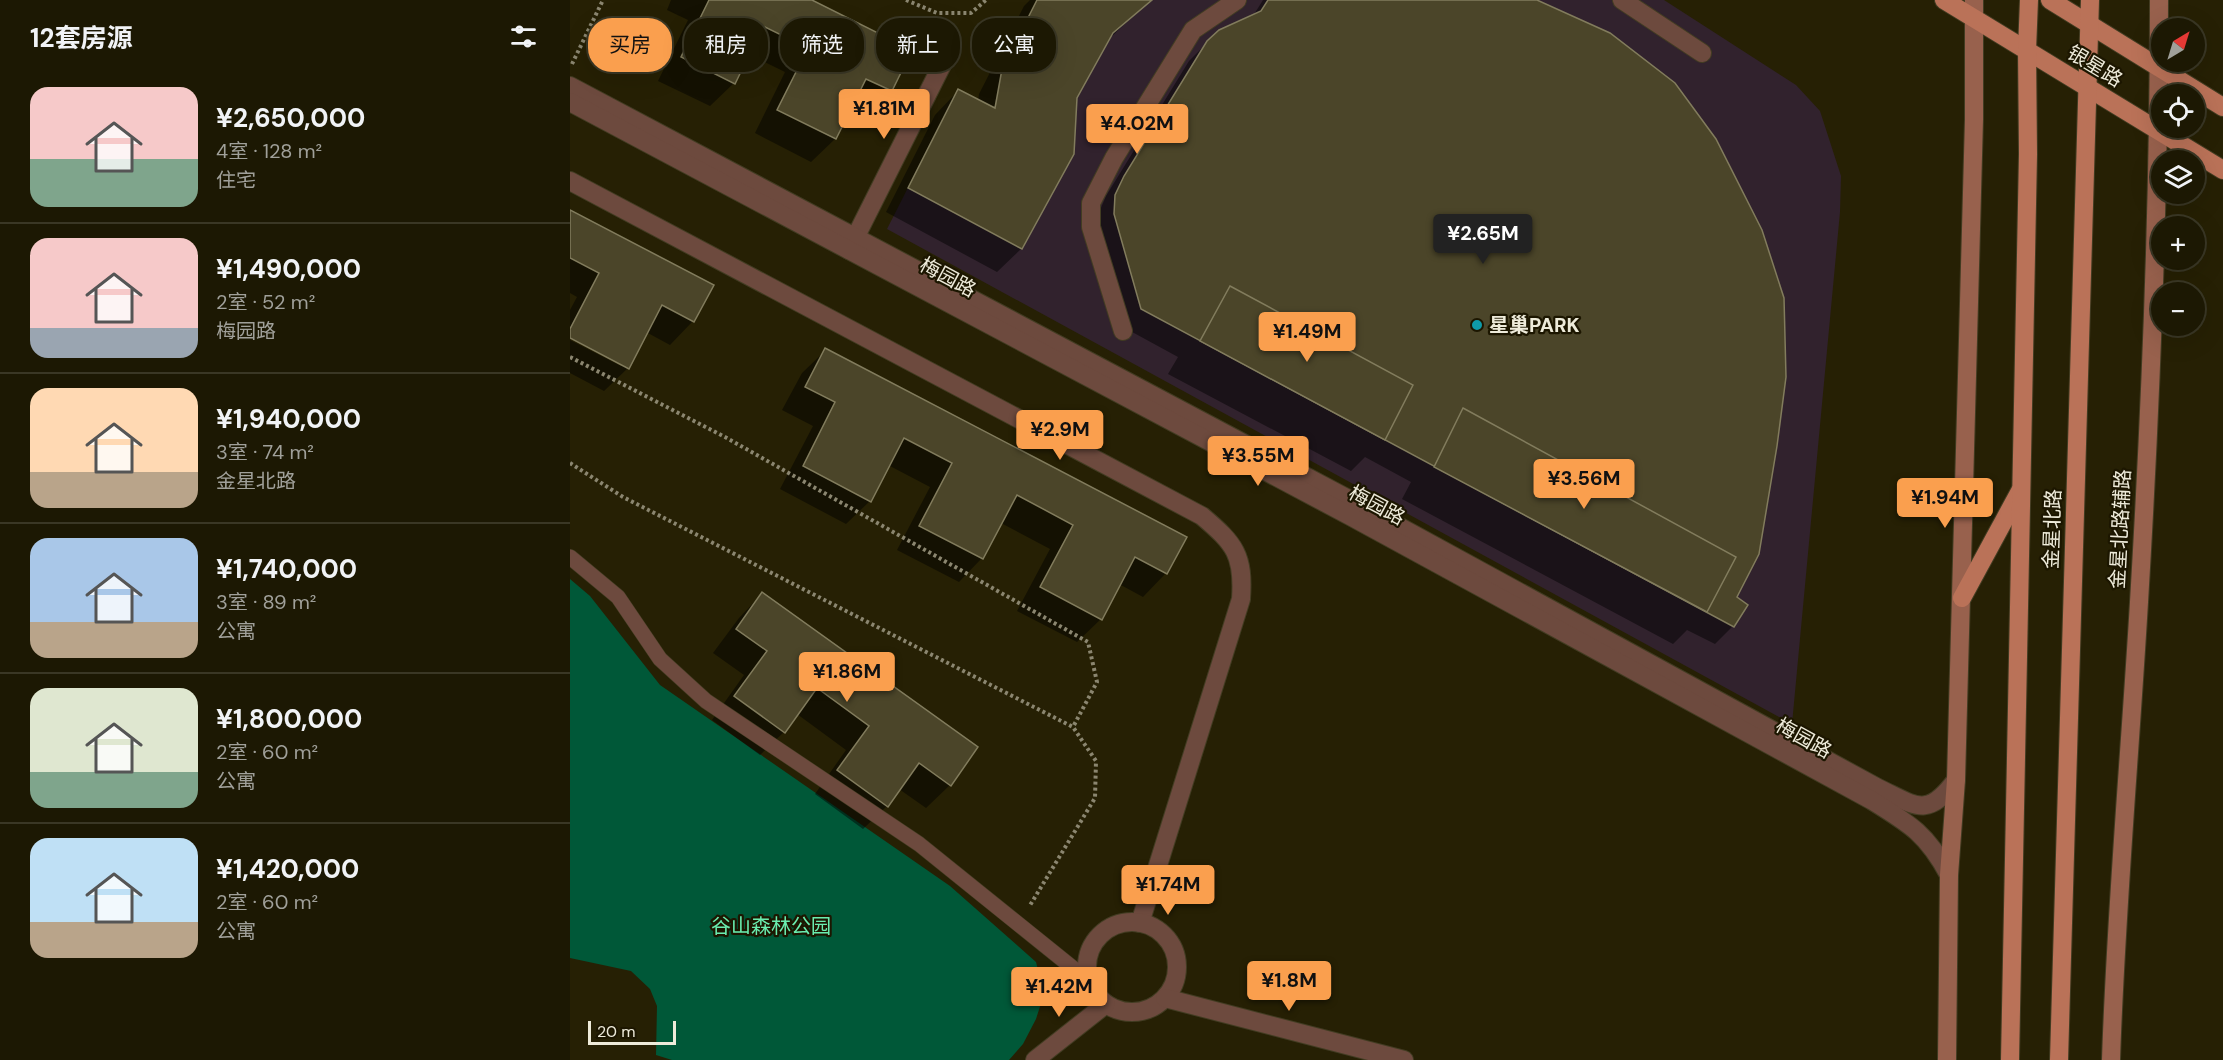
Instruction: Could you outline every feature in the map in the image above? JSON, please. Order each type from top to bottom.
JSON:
[{"type":"main road","name":"银星路","points":[[1944,0],[1973,9],[2027,50],[2151,126]]},
{"type":"main road","name":"金星北路","points":[[2010,1060],[2029,0]]},
{"type":"main road","name":"银星路","points":[[2050,0],[2151,62]]},
{"type":"main road","name":"金星北路","points":[[2059,1060],[2090,0]]},
{"type":"main road","name":"金星北路辅路","points":[[2159,0],[2159,18]]},
{"type":"main road","points":[[1947,1060],[1949,875],[1956,780],[1974,118],[1973,9]]},
{"type":"main road","name":"银星路","points":[[2167,72],[2223,107]]},
{"type":"main road","name":"金星北路辅路","points":[[2111,1060],[2114,954],[2139,601],[2158,191],[2158,138]]},
{"type":"main road","name":"银星路","points":[[2171,138],[2223,170]]},
{"type":"main road","points":[[1962,598],[2022,487]]},
{"type":"street","points":[[1123,331],[1091,226],[1091,203],[1110,165],[1193,30],[1237,0]]},
{"type":"street","points":[[1622,0],[1702,53]]},
{"type":"street","points":[[853,244],[939,72]]},
{"type":"street","name":"梅园路","points":[[570,86],[853,244],[1871,800],[1924,836],[1937,852],[1949,875]]},
{"type":"street","name":"梅园路","points":[[570,102],[853,244],[1356,502],[1878,788],[1922,806],[1935,803],[1945,795],[1956,780]]},
{"type":"street","points":[[570,182],[1202,516],[1224,534],[1236,553],[1243,573],[1241,599],[1140,923]]},
{"type":"street","points":[[1119,923],[1140,923],[1150,925],[1163,934],[1173,947],[1178,962],[1177,977],[1171,992],[1160,1004],[1133,1013],[1119,1011],[1106,1004],[1095,994],[1086,967],[1088,952],[1095,939],[1106,929],[1119,923]]},
{"type":"street","points":[[1165,998],[1404,1060]]},
{"type":"street","points":[[1035,1060],[1106,1004]]},
{"type":"lane","points":[[570,557],[618,597],[660,659],[706,701],[919,844],[1089,981]]},
{"type":"path","points":[[570,68],[603,0]]},
{"type":"path","points":[[906,0],[937,13],[971,13],[986,0]]},
{"type":"path","points":[[570,357],[725,437],[1088,642],[1096,682],[1073,727]]},
{"type":"path","points":[[570,463],[623,497],[1073,727],[1095,760],[1095,798],[1019,924]]},
{"type":"shaded area","name":"星巢PARK","points":[[1037,0],[1664,0],[1796,85],[1820,111],[1841,176],[1840,212],[1792,724],[887,229],[958,89],[995,108],[1001,72],[1056,72],[1056,18],[1028,18]]},
{"type":"green space","name":"谷山森林公园","points":[[570,579],[590,596],[660,685],[950,886],[1036,962],[1044,994],[1036,1019],[1023,1044],[1009,1060],[672,1060],[656,1055],[657,1006],[650,989],[631,971],[570,958]]},
{"type":"building","points":[[709,0],[812,0],[848,18],[780,18],[780,34],[768,28],[768,18],[700,18]]},
{"type":"building","points":[[1037,0],[1152,0],[1113,33],[1077,98],[1074,154],[1022,249],[908,188],[958,89],[995,108],[1001,72],[1056,72],[1056,18],[1028,18]]},
{"type":"building","name":"星巢PARK","points":[[1268,0],[1537,0],[1610,33],[1675,83],[1716,139],[1762,230],[1784,298],[1786,377],[1777,446],[1759,554],[1737,597],[1748,605],[1734,627],[1141,309],[1114,214],[1115,195],[1124,176],[1207,41],[1219,30],[1261,11]]},
{"type":"building","points":[[864,26],[876,32],[876,72],[901,72],[892,91],[866,79],[836,139],[777,110],[796,72],[864,72]]},
{"type":"building","points":[[711,72],[741,72],[735,84]]},
{"type":"building","points":[[570,210],[714,285],[694,322],[662,305],[629,369],[570,338],[570,329],[599,273],[570,258]]},
{"type":"building","points":[[1230,286],[1413,385],[1385,440],[1200,341]]},
{"type":"building","points":[[825,348],[1187,537],[1167,574],[1135,557],[1102,620],[1040,587],[1073,525],[1017,495],[983,559],[919,526],[952,463],[904,438],[871,502],[803,466],[835,402],[805,387]]},
{"type":"building","points":[[1463,408],[1736,557],[1707,612],[1434,467]]},
{"type":"building","points":[[762,592],[978,747],[951,786],[919,763],[888,807],[837,770],[869,726],[817,688],[785,733],[734,696],[767,651],[736,629]]},
{"type":"place","name":"星巢PARK","points":[[1477,325]]}]
